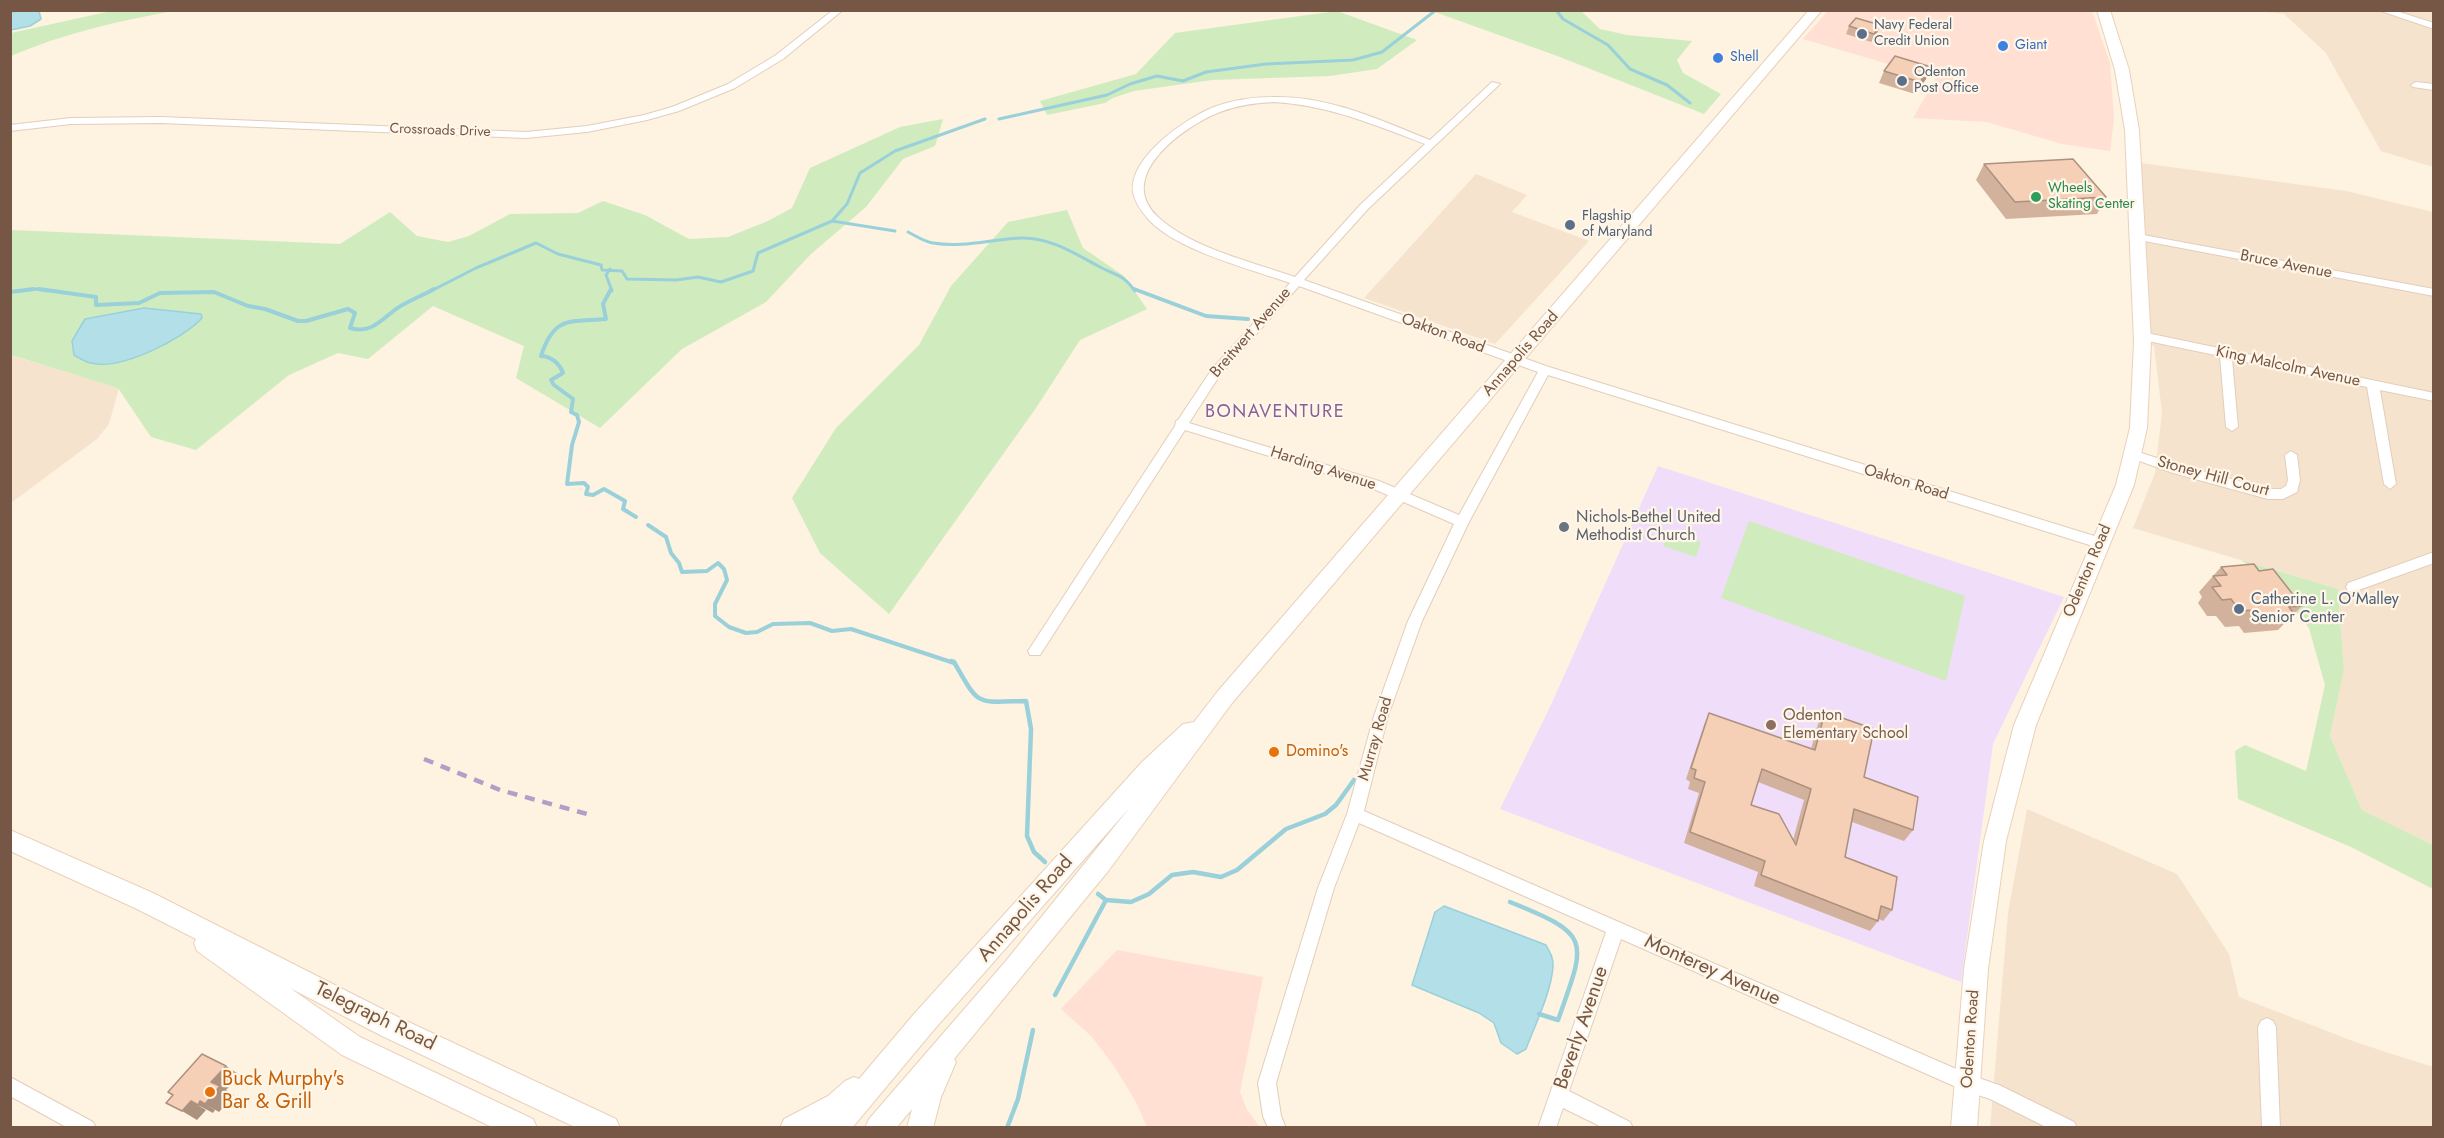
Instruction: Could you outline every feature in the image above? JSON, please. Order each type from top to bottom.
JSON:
[{"type":"main road","name":"Annapolis Road","points":[[834,1128],[923,1023],[1150,769],[1225,697],[1816,10]]},
{"type":"main road","name":"Odenton Road","points":[[1964,1128],[1976,969],[1995,841],[2025,725],[2099,543],[2126,485],[2135,455],[2143,399],[2138,237],[2129,100],[2120,57],[2103,10]]},
{"type":"main road","name":"Annapolis Road","points":[[878,1128],[1096,871],[1165,782],[1225,697]]},
{"type":"main road","name":"Telegraph Road","points":[[10,840],[145,901],[391,1027],[600,1124],[624,1128]]},
{"type":"main road","name":"Telegraph Road","points":[[145,901],[351,1046],[519,1126]]},
{"type":"main road","points":[[793,1128],[837,1105],[923,1023]]},
{"type":"main road","points":[[920,1128],[928,1097],[952,1043]]},
{"type":"street","name":"Crossroads Drive","points":[[10,128],[105,119],[526,135],[590,130],[642,120],[679,109],[717,93],[760,70],[839,10]]},
{"type":"street","points":[[2382,10],[2433,26]]},
{"type":"street","name":"Breitwert Avenue","points":[[1035,651],[1180,424],[1216,372],[1364,207],[1495,84]]},
{"type":"street","points":[[2416,85],[2433,87]]},
{"type":"street","name":"Oakton Road","points":[[1430,143],[1335,108],[1295,99],[1236,103],[1203,114],[1148,158],[1139,175],[1137,190],[1145,210],[1159,226],[1183,240],[1208,250],[1545,370],[2099,543]]},
{"type":"street","name":"Bruce Avenue","points":[[2138,237],[2433,293]]},
{"type":"street","name":"King Malcolm Avenue","points":[[2142,336],[2433,397]]},
{"type":"street","points":[[2226,354],[2232,427]]},
{"type":"street","name":"Murray Road","points":[[1277,1128],[1272,1116],[1267,1083],[1326,888],[1355,813],[1381,716],[1415,621],[1462,522],[1545,370]]},
{"type":"street","points":[[2373,385],[2390,484]]},
{"type":"street","name":"Harding Avenue","points":[[1180,424],[1374,484],[1462,522]]},
{"type":"street","name":"Stoney Hill Court","points":[[2135,455],[2193,474],[2276,494],[2283,494],[2292,489],[2294,480],[2291,455]]},
{"type":"street","points":[[2353,588],[2433,557]]},
{"type":"street","name":"Monterey Avenue","points":[[1355,813],[1969,1084],[1992,1091],[2068,1128]]},
{"type":"street","name":"Beverly Avenue","points":[[1547,1128],[1616,928]]},
{"type":"street","points":[[2267,1027],[2271,1128]]},
{"type":"street","points":[[10,1086],[87,1128]]},
{"type":"street","points":[[1559,1096],[1624,1128]]},
{"type":"shaded area","points":[[1828,11],[2092,11],[2110,63],[2114,119],[2110,151],[2062,144],[1987,122],[1913,118],[1936,78],[1803,39]]},
{"type":"shaded area","points":[[2259,11],[2433,11],[2433,167],[2381,151],[2326,53],[2284,14]]},
{"type":"shaded area","points":[[2134,162],[2346,191],[2433,212],[2433,845],[2362,810],[2330,736],[2344,670],[2338,589],[2133,528],[2155,473],[2162,413],[2154,346],[2143,344]]},
{"type":"shaded area","points":[[1476,174],[1527,195],[1512,212],[1589,241],[1495,344],[1364,298]]},
{"type":"shaded area","points":[[10,355],[119,388],[109,424],[97,439],[11,503]]},
{"type":"shaded area","name":"Odenton Elementary School","points":[[1658,466],[2064,597],[1993,744],[1961,982],[1500,809],[1550,707]]},
{"type":"shaded area","points":[[2027,809],[2177,874],[2229,954],[2239,997],[2358,1043],[2433,1067],[2433,1127],[1990,1128],[2008,913]]},
{"type":"shaded area","points":[[1117,950],[1263,977],[1240,1092],[1247,1110],[1260,1127],[1147,1127],[1136,1102],[1114,1066],[1092,1037],[1061,1009]]},
{"type":"green space","points":[[116,10],[173,11],[90,29],[11,56],[11,33]]},
{"type":"green space","points":[[1337,11],[1417,40],[1377,69],[1330,76],[1212,80],[1134,91],[1105,103],[1047,115],[1040,101],[1136,74],[1175,33]]},
{"type":"green space","points":[[1432,11],[1581,11],[1600,29],[1627,35],[1692,41],[1677,60],[1683,73],[1721,94],[1704,114],[1560,57]]},
{"type":"green space","points":[[943,119],[935,146],[903,159],[866,207],[811,254],[766,302],[682,349],[600,428],[516,378],[524,346],[433,306],[368,359],[338,353],[289,375],[196,450],[151,437],[118,388],[11,355],[11,230],[340,244],[390,212],[417,236],[448,242],[469,236],[510,214],[578,213],[603,201],[645,215],[689,239],[728,237],[768,221],[792,208],[810,168],[900,127]]},
{"type":"green space","points":[[1067,210],[1083,248],[1124,276],[1147,309],[1080,340],[1036,408],[889,614],[820,553],[792,498],[836,428],[919,345],[951,286],[1008,222]]},
{"type":"green space","points":[[1749,521],[1965,596],[1946,681],[1721,598]]},
{"type":"green space","points":[[1668,531],[1701,542],[1696,557],[1663,546]]},
{"type":"green space","points":[[2241,560],[2338,589],[2344,670],[2330,736],[2362,810],[2433,845],[2433,889],[2351,847],[2238,799],[2235,751],[2245,745],[2306,771],[2325,685],[2309,628],[2272,582]]},
{"type":"water","points":[[39,11],[41,19],[30,26],[11,30],[11,12]]},
{"type":"water","points":[[144,308],[201,314],[202,318],[166,344],[134,358],[103,364],[82,360],[74,355],[72,341],[85,319]]},
{"type":"water","points":[[1444,906],[1546,945],[1550,953],[1553,967],[1546,998],[1526,1049],[1517,1054],[1501,1043],[1494,1023],[1479,1013],[1412,985],[1435,912]]},
{"type":"building","points":[[1856,18],[1880,25],[1874,34],[1849,26]]},
{"type":"building","points":[[1895,56],[1931,67],[1920,82],[1884,71]]},
{"type":"building","points":[[2073,159],[2106,197],[2015,202],[1984,164]]},
{"type":"building","points":[[2254,564],[2259,571],[2273,569],[2302,606],[2289,607],[2294,614],[2260,617],[2255,610],[2240,611],[2231,599],[2222,600],[2212,587],[2221,586],[2213,576],[2227,575],[2221,567]]},
{"type":"building","name":"Odenton Elementary School","points":[[1825,712],[1874,729],[1864,777],[1918,797],[1913,830],[1854,809],[1845,857],[1897,877],[1892,910],[1881,906],[1878,921],[1761,875],[1765,861],[1690,832],[1705,782],[1694,778],[1696,770],[1691,768],[1709,713],[1815,750]],"holes":[[[1762,769],[1811,789],[1796,845],[1779,814],[1751,805]]]},
{"type":"building","points":[[202,1054],[226,1066],[211,1082],[220,1086],[205,1104],[200,1101],[198,1105],[191,1101],[182,1111],[166,1103],[173,1095],[168,1092]]},
{"type":"waterway","points":[[999,119],[1107,95],[1130,84],[1157,76],[1183,81],[1206,72],[1266,64],[1353,60],[1382,52],[1436,10]]},
{"type":"waterway","points":[[1556,10],[1563,19],[1608,45],[1630,69],[1667,85],[1690,103]]},
{"type":"waterway","points":[[832,221],[847,204],[860,173],[895,151],[985,119]]},
{"type":"waterway","points":[[609,270],[622,271],[627,279],[676,280],[698,277],[721,282],[753,271],[758,253],[832,221]]},
{"type":"waterway","points":[[832,221],[895,231]]},
{"type":"waterway","points":[[908,232],[927,241],[944,244],[1021,238],[1041,240],[1061,247],[1118,276],[1135,291]]},
{"type":"waterway","points":[[431,291],[476,268],[536,243],[558,254],[601,265],[602,270],[609,270]]},
{"type":"waterway","points":[[609,270],[606,275],[612,291]]},
{"type":"waterway","points":[[10,292],[34,289]]},
{"type":"waterway","points":[[20,291],[37,289],[47,291]]},
{"type":"waterway","points":[[39,289],[96,297],[96,305],[139,303],[160,293],[214,292],[248,306],[265,309],[298,321],[306,321],[348,309],[355,313],[350,328],[357,329],[370,328],[400,306],[434,289]]},
{"type":"waterway","points":[[611,289],[603,304],[606,319],[573,321],[564,324],[551,334],[541,356],[552,359],[562,370],[563,373],[551,380],[554,385],[573,399],[571,412],[577,415],[579,422],[572,445],[567,484],[584,483],[588,487],[586,494],[593,495],[604,489],[625,501],[623,509],[636,517]]},
{"type":"waterway","points":[[1134,289],[1206,316],[1248,319]]},
{"type":"waterway","points":[[648,525],[666,537],[671,553],[679,563],[682,572],[707,571],[718,563],[724,569],[727,580],[715,604],[715,616],[729,627],[746,633],[757,632],[773,624],[810,623],[832,631],[851,629],[954,663]]},
{"type":"waterway","points":[[951,661],[980,699],[996,702],[1026,701],[1031,729],[1027,836],[1034,852],[1045,862]]},
{"type":"waterway","points":[[1106,900],[1131,902],[1149,894],[1172,875],[1193,872],[1221,877],[1237,870],[1286,829],[1325,814],[1336,805],[1354,780]]},
{"type":"waterway","points":[[1098,894],[1106,900]]},
{"type":"waterway","points":[[1055,995],[1106,900]]},
{"type":"waterway","points":[[1510,902],[1556,923],[1569,932],[1576,943],[1577,956],[1574,972],[1558,1020],[1539,1014]]},
{"type":"waterway","points":[[1007,1128],[1018,1099],[1033,1030]]},
{"type":"railway","points":[[424,759],[500,790],[587,814]]},
{"type":"place","name":"Navy Federal Credit Union","points":[[1862,34]]},
{"type":"place","name":"Giant","points":[[2003,46]]},
{"type":"place","name":"Shell","points":[[1718,58]]},
{"type":"place","name":"Odenton Post Office","points":[[1902,81]]},
{"type":"place","name":"Wheels Skating Center","points":[[2036,197]]},
{"type":"place","name":"Flagship of Maryland","points":[[1570,225]]},
{"type":"place","name":"Nichols-Bethel United Methodist Church","points":[[1564,527]]},
{"type":"place","name":"Catherine L. O'Malley Senior Center","points":[[2239,609]]},
{"type":"place","name":"Odenton Elementary School","points":[[1771,725]]},
{"type":"place","name":"Domino's","points":[[1274,752]]},
{"type":"place","name":"Buck Murphy's Bar & Grill","points":[[210,1092]]},
{"type":"district","name":"BONAVENTURE","points":[[1275,413]]}]
